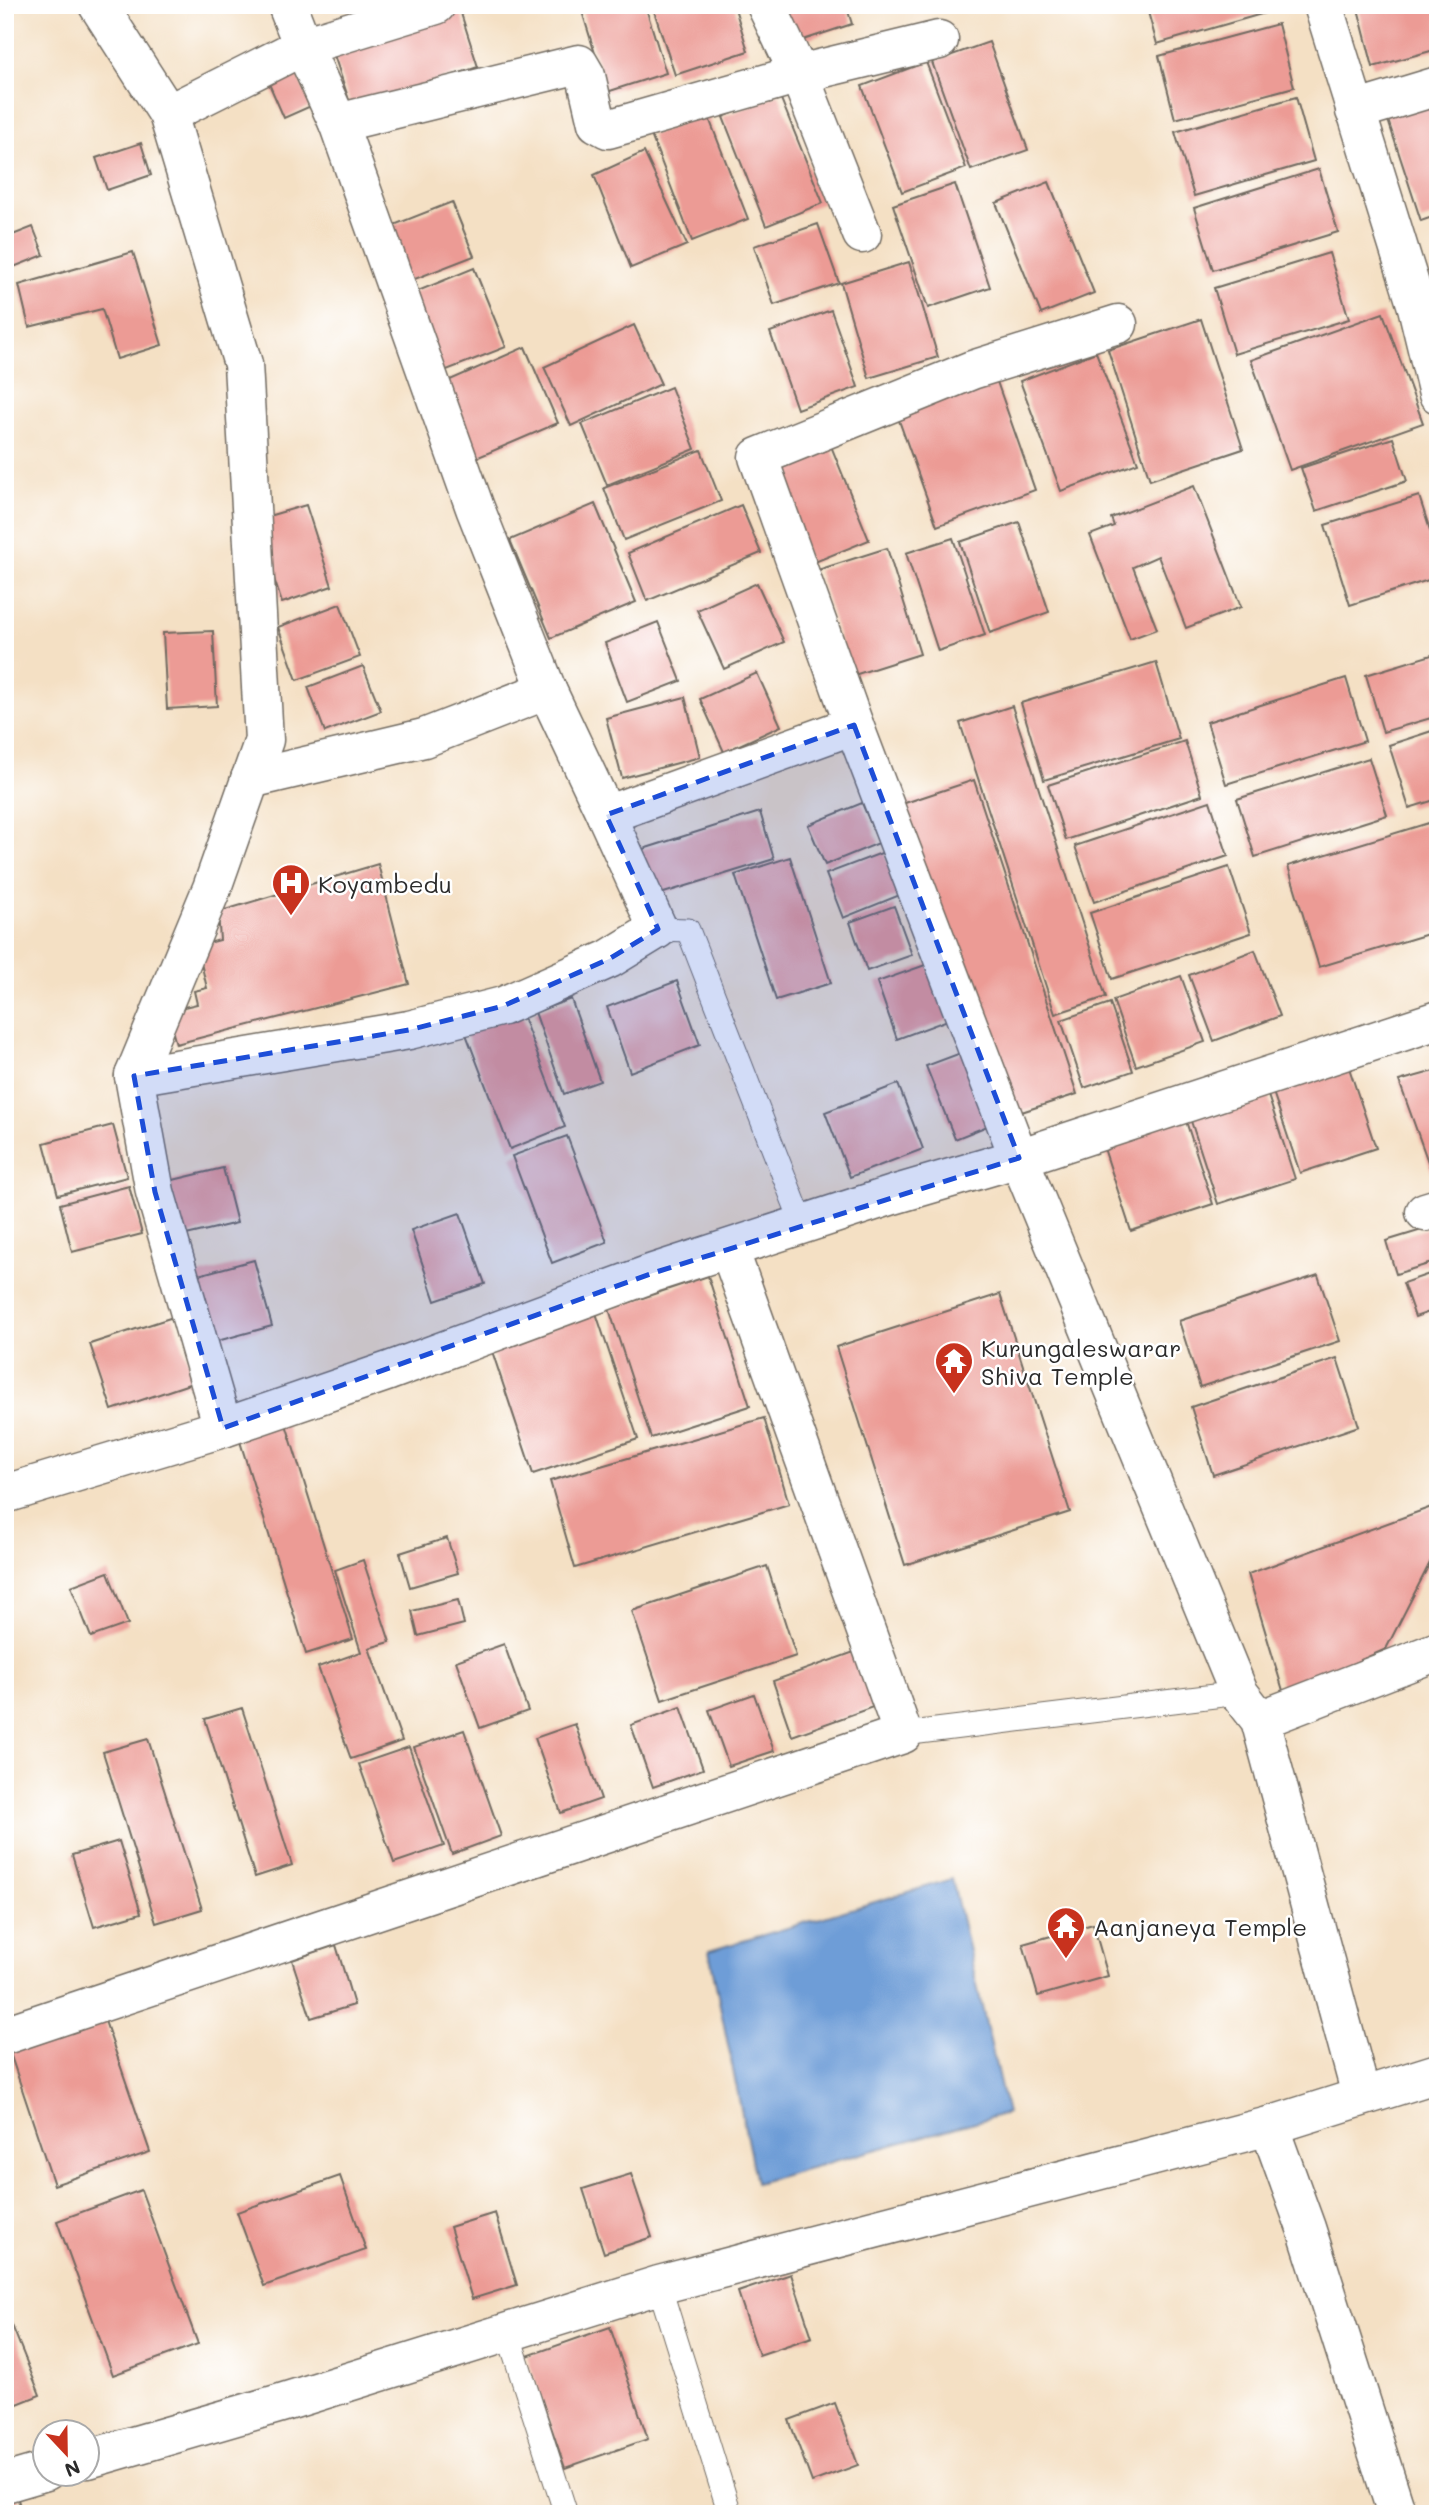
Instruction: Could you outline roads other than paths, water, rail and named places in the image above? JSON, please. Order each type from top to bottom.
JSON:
[{"type":"street","points":[[98,5],[168,114],[243,364],[264,740],[212,888],[134,1076],[155,1192],[223,1428]]},
{"type":"street","points":[[134,1076],[409,1030],[503,1006],[609,958],[658,929],[547,690],[475,508],[338,122],[287,5]]},
{"type":"street","points":[[168,114],[303,46],[436,5]]},
{"type":"street","points":[[766,5],[799,74],[862,234]]},
{"type":"street","points":[[1323,5],[1417,307],[1438,394]]},
{"type":"street","points":[[338,122],[579,64],[586,76],[597,123],[608,129],[799,74],[939,40]]},
{"type":"street","points":[[1356,111],[1438,86]]},
{"type":"street","points":[[1118,324],[972,370],[758,457],[854,725],[1019,1158],[1249,1706],[1361,2095]]},
{"type":"street","points":[[250,779],[424,738],[547,690]]},
{"type":"street","points":[[606,815],[854,725]]},
{"type":"street","points":[[5,1494],[223,1428],[389,1371],[653,1273],[1019,1158],[1438,1020]]},
{"type":"street","points":[[5,2035],[903,1734],[729,1249]]},
{"type":"street","points":[[1249,1706],[1438,1651]]},
{"type":"street","points":[[102,2455],[281,2403],[659,2286],[1269,2126],[1438,2073]]},
{"type":"street","points":[[1269,2126],[1306,2228],[1397,2514]]},
{"type":"street","points":[[5,2483],[32,2475]]},
{"type":"lane","points":[[658,929],[688,930],[803,1225]]},
{"type":"lane","points":[[903,1734],[1249,1706]]},
{"type":"lane","points":[[659,2286],[730,2514]]},
{"type":"lane","points":[[508,2333],[566,2514]]},
{"type":"water","points":[[952,1879],[1007,2113],[756,2183],[709,1951]]},
{"type":"place","name":"Koyambedu","points":[[291,917]]},
{"type":"place","name":"Kurungaleswarar Shiva Temple","points":[[954,1395]]},
{"type":"place","name":"Aanjaneya Temple","points":[[1066,1960]]}]
